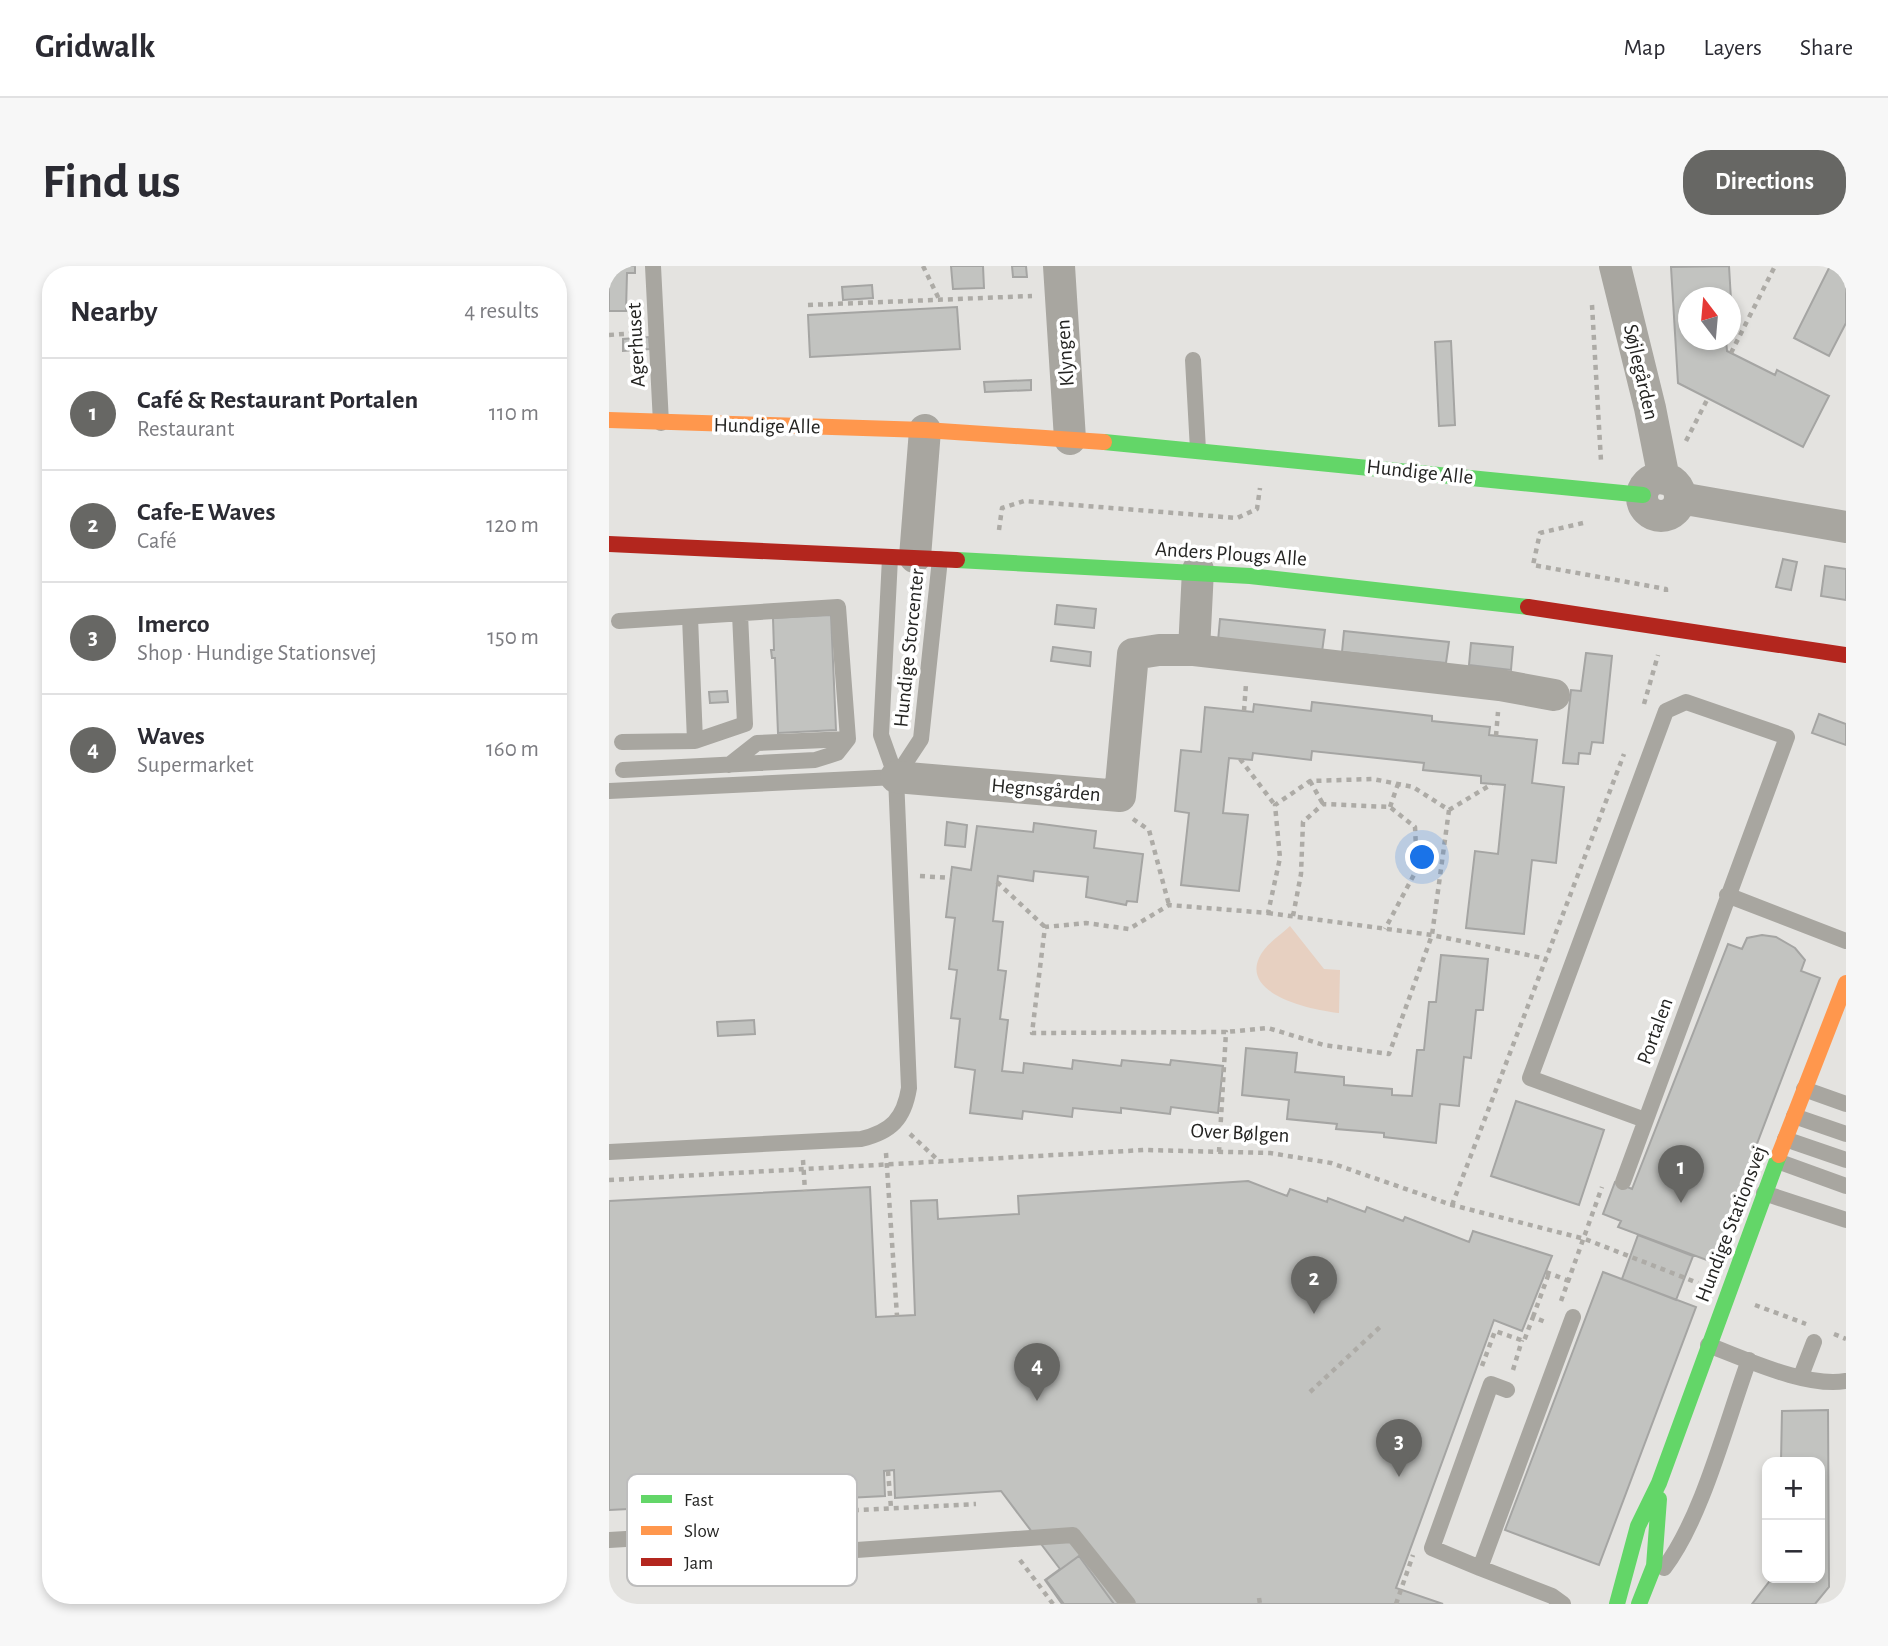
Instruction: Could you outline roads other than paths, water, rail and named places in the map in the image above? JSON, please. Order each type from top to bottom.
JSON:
[{"type":"street","name":"Søjlegården","points":[[1615,266],[1662,491]]},
{"type":"street","name":"Klyngen","points":[[1060,280],[1070,439]]},
{"type":"street","name":"Hundige Alle","points":[[609,420],[925,430],[1070,439],[1601,490],[1662,491]]},
{"type":"street","points":[[915,558],[925,430]]},
{"type":"street","points":[[1662,491],[1846,527]]},
{"type":"street","name":"Anders Plougs Alle","points":[[609,544],[1198,570],[1443,594],[1663,624],[1846,655]]},
{"type":"street","points":[[1194,650],[1198,570]]},
{"type":"street","name":"Hegnsgården","points":[[896,777],[1120,796],[1133,654],[1159,650],[1194,650],[1500,685],[1555,695]]},
{"type":"street","name":"Hundige Stationsvej","points":[[1617,1604],[1638,1526],[1659,1483],[1764,1193],[1845,991]]},
{"type":"street","name":"Hundige Stationsvej","points":[[1639,1604],[1650,1585],[1658,1556],[1659,1483]]},
{"type":"lane","name":"Agerhuset","points":[[653,266],[661,423]]},
{"type":"lane","points":[[1193,360],[1198,450]]},
{"type":"lane","points":[[609,1152],[861,1139],[880,1134],[897,1123],[906,1107],[909,1088],[896,777],[881,735],[915,558]]},
{"type":"lane","name":"Hundige Storcenter","points":[[896,777],[921,739],[915,558]]},
{"type":"lane","points":[[619,621],[838,607],[848,739],[837,753],[815,760],[623,770]]},
{"type":"lane","points":[[622,743],[695,741],[745,724],[746,613]]},
{"type":"lane","points":[[690,617],[695,741]]},
{"type":"lane","name":"Portalen","points":[[1623,1182],[1787,737],[1686,702],[1666,710],[1530,1078],[1645,1120]]},
{"type":"lane","points":[[609,791],[896,777]]},
{"type":"lane","points":[[1727,895],[1846,941]]},
{"type":"lane","points":[[1804,1089],[1846,1104]]},
{"type":"lane","points":[[1794,1116],[1846,1134]]},
{"type":"lane","points":[[1785,1139],[1846,1160]]},
{"type":"lane","points":[[1777,1161],[1846,1186]]},
{"type":"lane","points":[[1764,1193],[1845,1223]]},
{"type":"lane","points":[[1480,1568],[1573,1317]]},
{"type":"lane","points":[[1801,1376],[1818,1336]]},
{"type":"lane","points":[[1708,1345],[1801,1376],[1832,1383],[1846,1381]]},
{"type":"lane","points":[[1650,1585],[1678,1550],[1749,1360]]},
{"type":"lane","points":[[1507,1390],[1491,1384],[1432,1548],[1552,1596],[1563,1604]]},
{"type":"lane","points":[[857,1550],[1073,1535],[1128,1604]]},
{"type":"lane","points":[[609,1540],[627,1539]]},
{"type":"place","name":"Café & Restaurant Portalen","points":[[1681,1203]]},
{"type":"place","name":"Cafe-E Waves","points":[[1314,1314]]},
{"type":"place","name":"Waves","points":[[1037,1401]]},
{"type":"place","name":"Imerco","points":[[1399,1477]]}]
